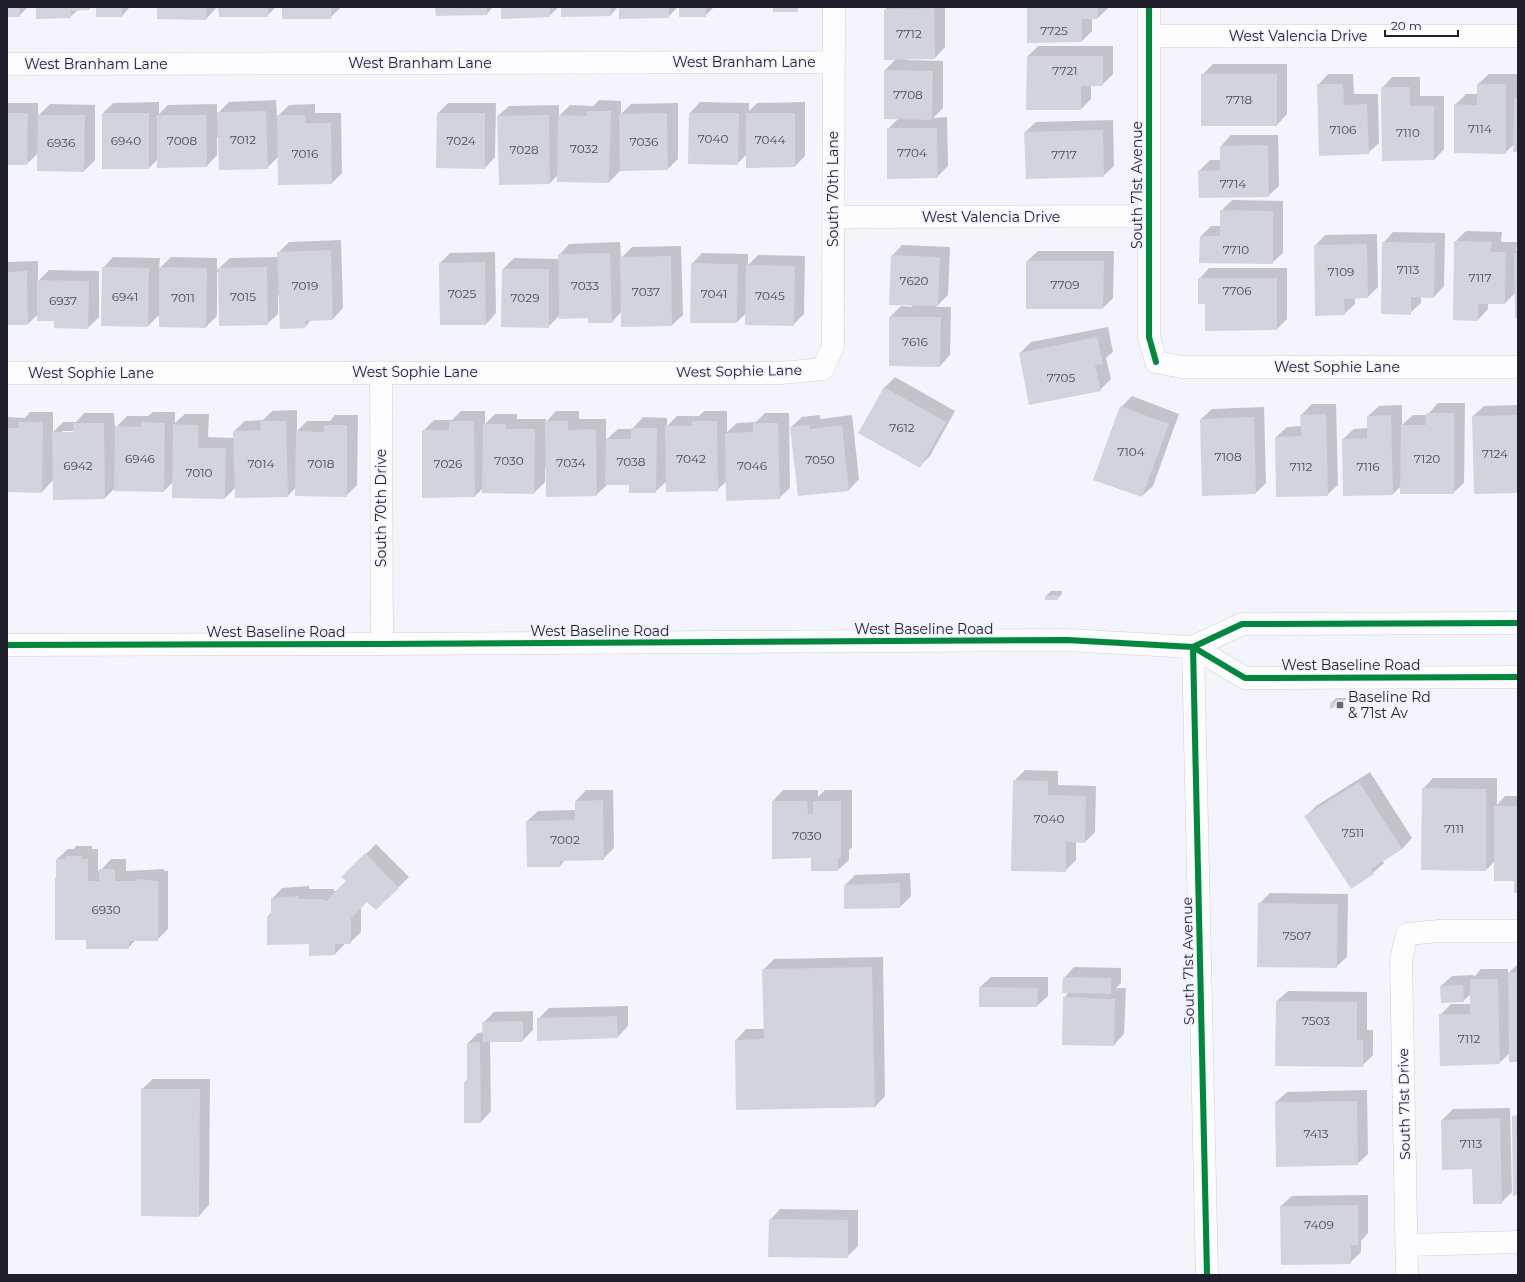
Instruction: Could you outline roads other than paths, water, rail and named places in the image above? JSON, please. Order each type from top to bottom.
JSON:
[{"type":"street","name":"South 70th Lane","points":[[822,369],[833,346],[834,7]]},
{"type":"street","name":"South 71st Avenue","points":[[1149,7],[1149,337],[1156,362]]},
{"type":"street","name":"West Valencia Drive","points":[[1149,36],[1518,36]]},
{"type":"street","name":"West Branham Lane","points":[[7,64],[834,62]]},
{"type":"street","name":"West Valencia Drive","points":[[833,217],[1149,216]]},
{"type":"street","name":"West Sophie Lane","points":[[1156,362],[1182,367],[1518,366]]},
{"type":"street","name":"West Sophie Lane","points":[[7,373],[781,373],[822,369]]},
{"type":"street","name":"South 70th Drive","points":[[381,372],[382,644]]},
{"type":"street","name":"West Baseline Road","points":[[1193,648],[1242,624],[1518,622]]},
{"type":"street","name":"West Baseline Road","points":[[7,645],[1067,640],[1193,648],[1245,678],[1518,677]]},
{"type":"street","name":"South 71st Avenue","points":[[1193,648],[1207,1275]]},
{"type":"street","name":"South 71st Drive","points":[[1407,1275],[1401,960],[1407,934],[1439,931],[1518,931]]},
{"type":"street","points":[[1407,1245],[1518,1242]]},
{"type":"place","name":"Baseline Rd & 71st Av","points":[[1340,705]]}]
